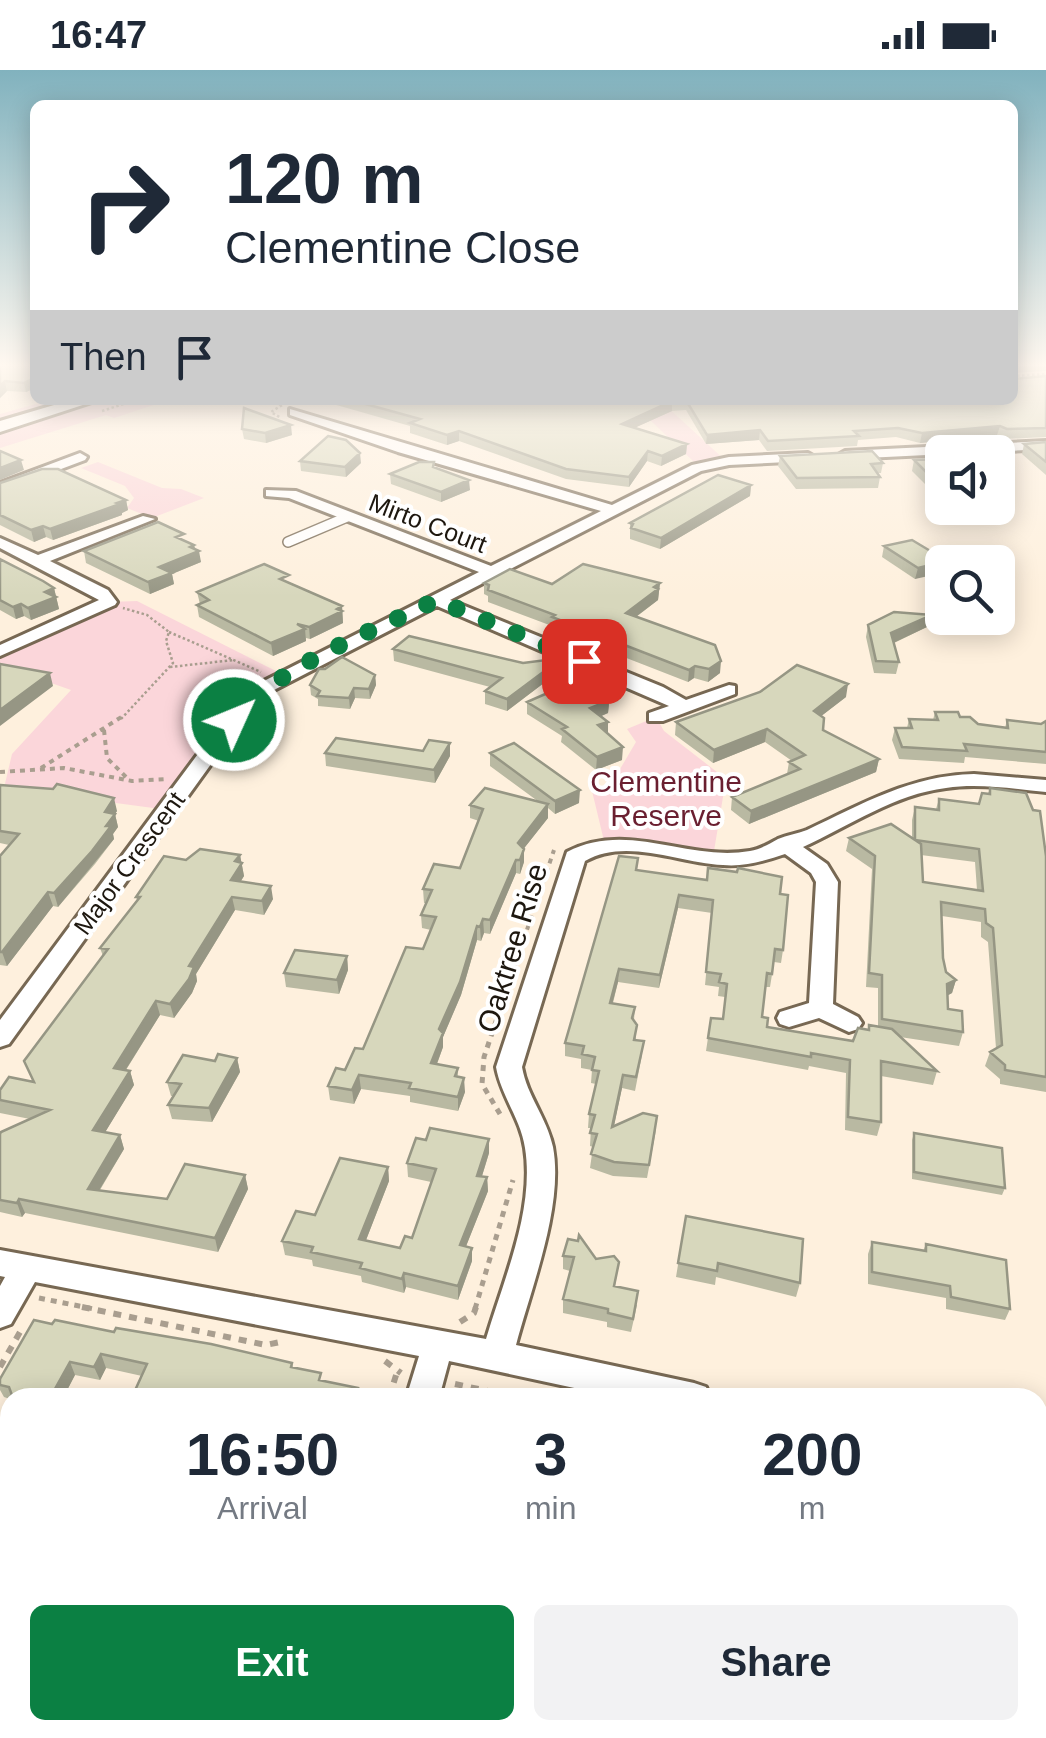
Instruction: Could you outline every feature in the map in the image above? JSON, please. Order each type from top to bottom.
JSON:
[{"type":"street","points":[[386,442],[613,510]]},
{"type":"street","name":"Major Crescent","points":[[0,1038],[250,700],[286,676],[714,463],[1046,446]]},
{"type":"street","points":[[0,488],[80,457]]},
{"type":"street","name":"Mirto Court","points":[[271,493],[290,494],[492,572]]},
{"type":"street","points":[[37,561],[148,518]]},
{"type":"street","points":[[0,542],[116,605]]},
{"type":"street","points":[[436,600],[657,691],[685,707]]},
{"type":"street","points":[[0,651],[116,605]]},
{"type":"street","points":[[656,718],[729,690]]},
{"type":"street","name":"Oaktree Rise","points":[[497,1356],[542,1175],[538,1138],[514,1092],[510,1067],[575,856],[587,848],[616,844],[735,858],[785,844],[932,784],[982,781],[1046,786]]},
{"type":"street","points":[[785,844],[819,869],[827,882],[821,1008]]},
{"type":"street","points":[[789,1018],[821,1008],[850,1023]]},
{"type":"street","points":[[0,1314],[21,1276],[446,1335],[497,1356],[647,1388]]},
{"type":"street","points":[[427,1385],[446,1335]]},
{"type":"lane","name":"Mirto Court","points":[[288,542],[348,516]]},
{"type":"path","points":[[116,605],[269,673]]},
{"type":"path","points":[[41,768],[127,713],[174,660],[166,641],[170,632]]},
{"type":"path","points":[[170,667],[238,660]]},
{"type":"path","points":[[258,678],[269,673]]},
{"type":"path","points":[[104,730],[106,758],[132,781]]},
{"type":"path","points":[[0,772],[79,769],[132,781],[166,778],[172,781],[165,790]]},
{"type":"path","points":[[506,1127],[482,1084],[484,1057],[551,855],[564,842]]},
{"type":"path","points":[[446,1335],[474,1313],[516,1168]]},
{"type":"path","points":[[21,1276],[266,1345],[290,1338]]},
{"type":"path","points":[[381,1359],[397,1372],[427,1385]]},
{"type":"path","points":[[392,1388],[397,1372]]},
{"type":"green space","points":[[673,442],[705,442],[726,461],[700,466]]},
{"type":"green space","points":[[98,462],[162,488],[181,489],[204,498],[152,518],[127,508],[134,498],[125,486],[81,468]]},
{"type":"green space","points":[[137,601],[286,676],[266,687],[168,810],[4,788],[12,754],[71,690],[0,665],[0,651],[109,602]]},
{"type":"green space","name":"Clementine Reserve","points":[[656,717],[664,731],[726,779],[713,857],[605,845],[592,791],[610,786],[636,742],[627,729]]},
{"type":"building","points":[[321,442],[348,442],[360,453],[345,467],[300,461]]},
{"type":"building","points":[[490,442],[687,444],[662,456],[648,451],[629,477],[566,469]]},
{"type":"building","points":[[1046,442],[1046,462],[1024,444]]},
{"type":"building","points":[[0,451],[21,460],[0,468]]},
{"type":"building","points":[[872,451],[883,463],[871,464],[880,477],[797,478],[780,456]]},
{"type":"building","points":[[914,460],[925,460],[925,471]]},
{"type":"building","points":[[419,462],[434,462],[433,467],[469,480],[441,492],[390,474]]},
{"type":"building","points":[[42,469],[58,469],[126,500],[50,529],[43,526],[31,530],[0,515],[0,483]]},
{"type":"building","points":[[718,475],[751,485],[661,538],[631,528],[630,523]]},
{"type":"building","points":[[158,522],[184,534],[176,537],[199,551],[159,567],[172,573],[148,582],[84,551]]},
{"type":"building","points":[[912,540],[925,548],[925,566],[918,568],[884,546]]},
{"type":"building","points":[[0,559],[54,588],[45,592],[56,597],[28,608],[21,604],[13,607],[0,600]]},
{"type":"building","points":[[264,564],[289,575],[280,579],[342,606],[337,609],[342,611],[309,627],[297,624],[305,629],[271,643],[197,605],[209,600],[197,592]]},
{"type":"building","points":[[583,564],[660,583],[654,587],[658,589],[626,613],[715,645],[721,661],[709,669],[695,666],[689,670],[488,590],[489,585],[484,583],[510,569],[552,584]]},
{"type":"building","points":[[894,612],[925,614],[925,618],[891,633],[899,662],[876,661],[868,625]]},
{"type":"building","points":[[409,636],[523,663],[562,658],[507,699],[485,691],[502,678],[393,649]]},
{"type":"building","points":[[342,657],[375,675],[369,689],[354,688],[349,698],[317,696],[320,691],[310,685],[319,669]]},
{"type":"building","points":[[0,664],[50,673],[0,710]]},
{"type":"building","points":[[797,665],[848,684],[814,711],[824,718],[823,730],[879,759],[751,811],[732,797],[800,769],[789,762],[805,755],[767,729],[714,750],[676,722],[760,692]]},
{"type":"building","points":[[591,674],[611,685],[608,701],[590,708],[608,722],[598,725],[623,747],[597,757],[562,729],[567,727],[527,702]]},
{"type":"building","points":[[935,712],[958,712],[960,717],[970,717],[978,724],[1008,728],[1007,720],[1041,724],[1046,721],[1046,752],[964,744],[967,751],[902,747],[895,728],[912,728],[909,719],[938,720]]},
{"type":"building","points":[[336,738],[423,751],[429,740],[450,743],[434,770],[325,753]]},
{"type":"building","points":[[514,743],[580,790],[555,801],[490,753]]},
{"type":"building","points":[[57,784],[114,798],[105,812],[115,814],[106,826],[111,826],[54,893],[48,892],[0,952],[0,856],[19,834],[0,831],[0,785],[53,789]]},
{"type":"building","points":[[485,788],[548,804],[518,843],[524,849],[520,860],[516,860],[490,920],[483,919],[477,926],[460,982],[439,1029],[443,1033],[431,1063],[458,1068],[455,1076],[464,1078],[458,1097],[409,1088],[411,1083],[359,1075],[352,1090],[328,1086],[336,1068],[345,1070],[355,1048],[363,1049],[406,947],[423,949],[436,917],[421,915],[432,890],[423,889],[434,864],[460,868],[483,809],[470,805]]},
{"type":"building","points":[[990,788],[1026,793],[1033,810],[1040,811],[1046,856],[1046,1077],[1005,1070],[1005,1065],[990,1052],[1002,1045],[993,928],[986,923],[985,909],[941,902],[943,958],[946,972],[956,980],[947,984],[948,1009],[962,1011],[963,1032],[882,1019],[882,975],[869,973],[875,856],[849,838],[891,824],[915,840],[915,807],[939,810],[939,799],[979,804],[982,793],[990,794]],"holes":[[[915,840],[979,849],[983,891],[923,882],[921,844]]]},
{"type":"building","points":[[200,849],[240,855],[235,861],[242,863],[231,880],[271,886],[262,901],[232,897],[189,966],[194,967],[189,979],[170,1004],[156,1001],[114,1068],[130,1071],[93,1130],[120,1135],[88,1189],[167,1199],[185,1164],[245,1175],[215,1238],[19,1199],[17,1203],[0,1200],[1,1132],[50,1110],[0,1100],[0,1090],[9,1077],[34,1082],[24,1061],[108,949],[100,948],[140,897],[136,897],[164,856],[186,860]]},
{"type":"building","points":[[619,856],[638,858],[636,870],[707,880],[708,868],[737,872],[738,868],[782,877],[780,894],[788,895],[783,950],[775,949],[772,974],[767,973],[762,1017],[768,1018],[767,1027],[853,1041],[858,1028],[869,1030],[869,1025],[892,1029],[937,1071],[881,1061],[881,1122],[848,1117],[850,1060],[811,1053],[811,1057],[708,1038],[711,1018],[723,1019],[727,984],[719,982],[721,974],[706,972],[713,900],[679,895],[660,975],[619,969],[610,1003],[635,1007],[634,1040],[644,1041],[636,1077],[623,1075],[612,1127],[643,1113],[657,1116],[649,1165],[614,1162],[591,1154],[597,1134],[590,1133],[595,1115],[589,1114],[599,1071],[592,1070],[595,1057],[582,1054],[584,1046],[565,1043]]},
{"type":"building","points":[[295,950],[347,956],[337,980],[284,973]]},
{"type":"building","points":[[218,1054],[237,1058],[209,1108],[168,1105],[181,1084],[167,1082],[183,1055],[215,1061]]},
{"type":"building","points":[[430,1128],[489,1139],[477,1176],[487,1177],[460,1245],[472,1248],[458,1286],[404,1273],[402,1279],[360,1268],[362,1263],[311,1252],[313,1247],[282,1241],[296,1211],[315,1215],[340,1158],[388,1167],[359,1239],[400,1248],[405,1236],[412,1238],[436,1169],[407,1163],[416,1138],[426,1140]]},
{"type":"building","points":[[914,1133],[1002,1148],[1005,1188],[914,1172]]},
{"type":"building","points":[[686,1216],[803,1239],[800,1283],[718,1263],[717,1271],[678,1263]]},
{"type":"building","points":[[579,1235],[596,1259],[614,1256],[619,1262],[614,1286],[638,1291],[633,1319],[563,1299],[574,1257],[563,1256],[568,1239],[578,1241]]},
{"type":"building","points":[[872,1242],[926,1251],[926,1244],[1006,1260],[1010,1309],[951,1297],[950,1286],[872,1272]]},
{"type":"building","points":[[34,1320],[52,1324],[55,1320],[211,1344],[292,1363],[291,1367],[321,1373],[319,1380],[358,1388],[136,1388],[147,1364],[101,1354],[94,1367],[70,1362],[55,1388],[9,1388],[0,1385]]},
{"type":"route","points":[[234,720],[250,700],[276,681],[436,600],[584,661]]}]
